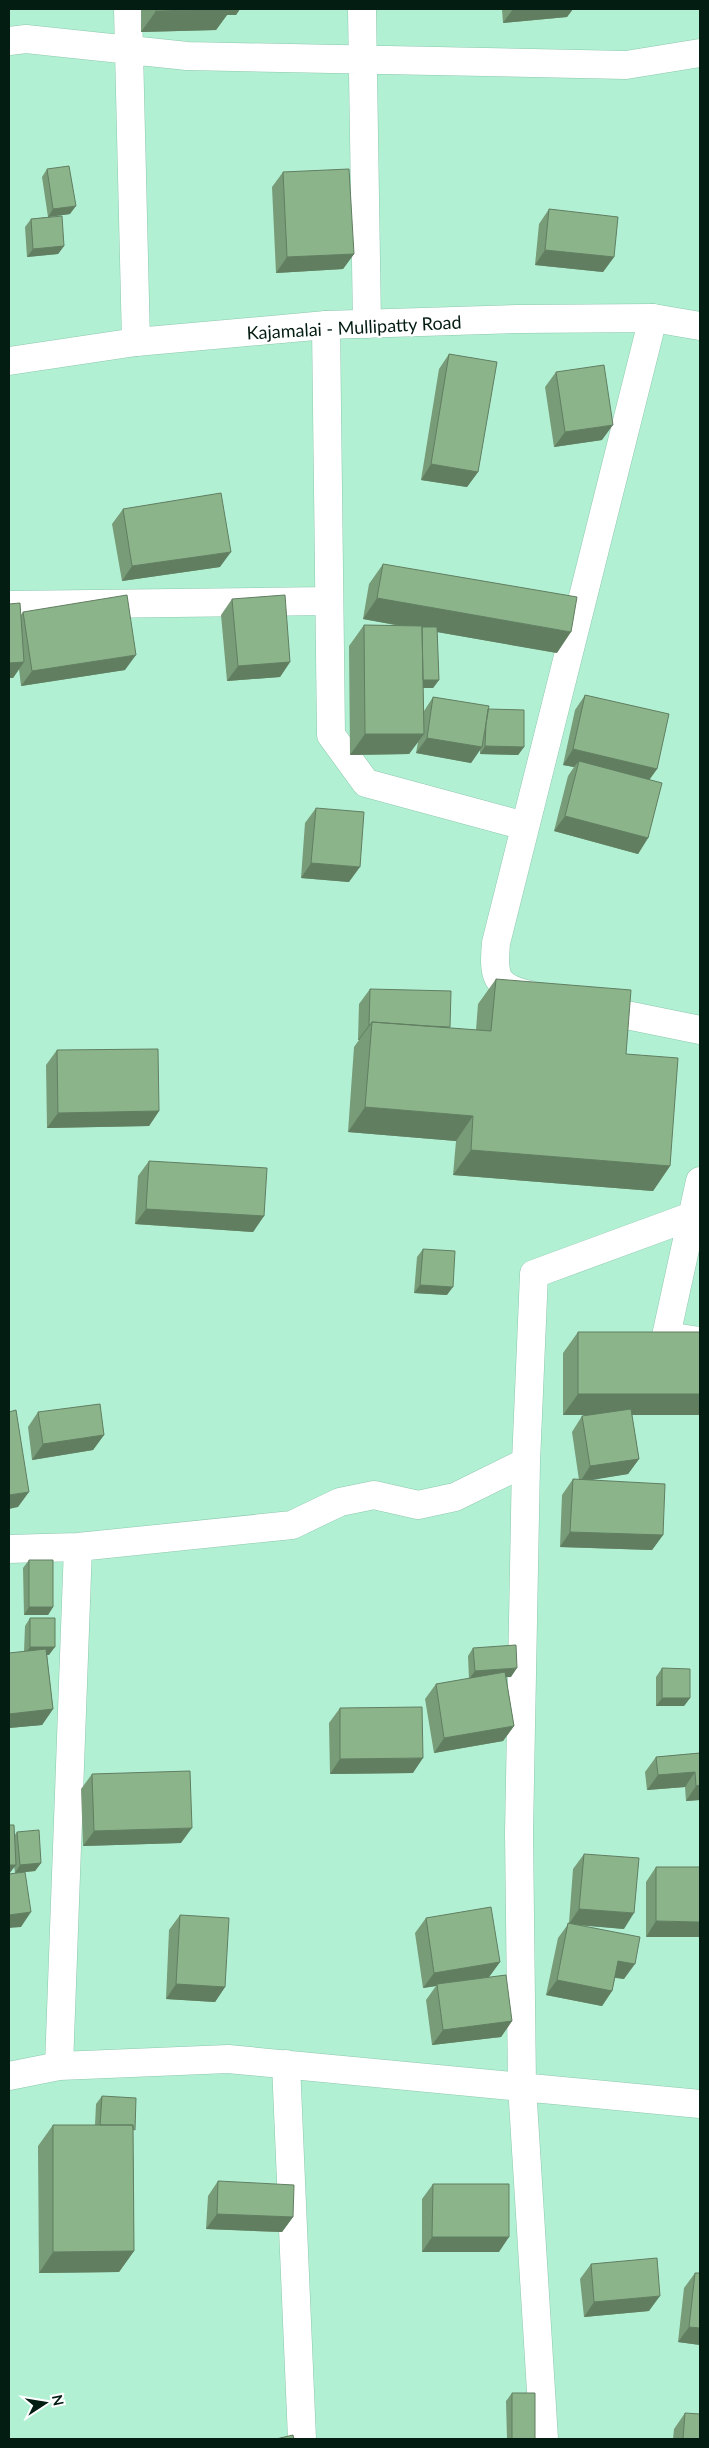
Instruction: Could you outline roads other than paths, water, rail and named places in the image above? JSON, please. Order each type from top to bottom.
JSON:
[{"type":"street","points":[[128,9],[136,342]]},
{"type":"street","points":[[362,9],[367,324]]},
{"type":"street","points":[[9,41],[26,39],[187,56],[626,65],[700,53]]},
{"type":"street","points":[[653,318],[496,944],[494,970],[499,982],[516,992],[700,1030]]},
{"type":"street","name":"Kajamalai - Mullipatty Road","points":[[9,361],[136,342],[326,325],[518,319],[653,318],[700,326]]},
{"type":"street","points":[[326,325],[330,735],[366,782],[526,826]]},
{"type":"street","points":[[9,605],[328,601]]},
{"type":"street","points":[[700,1181],[666,1336],[700,1340]]},
{"type":"street","points":[[544,2439],[522,2086],[520,1833],[526,1462],[534,1274],[692,1216]]},
{"type":"street","points":[[9,1549],[78,1547],[292,1525],[340,1502],[374,1495],[418,1505],[454,1498],[526,1462]]},
{"type":"street","points":[[58,2066],[78,1547]]},
{"type":"street","points":[[9,2076],[58,2066],[228,2059],[700,2104]]},
{"type":"street","points":[[286,2064],[302,2439]]}]
